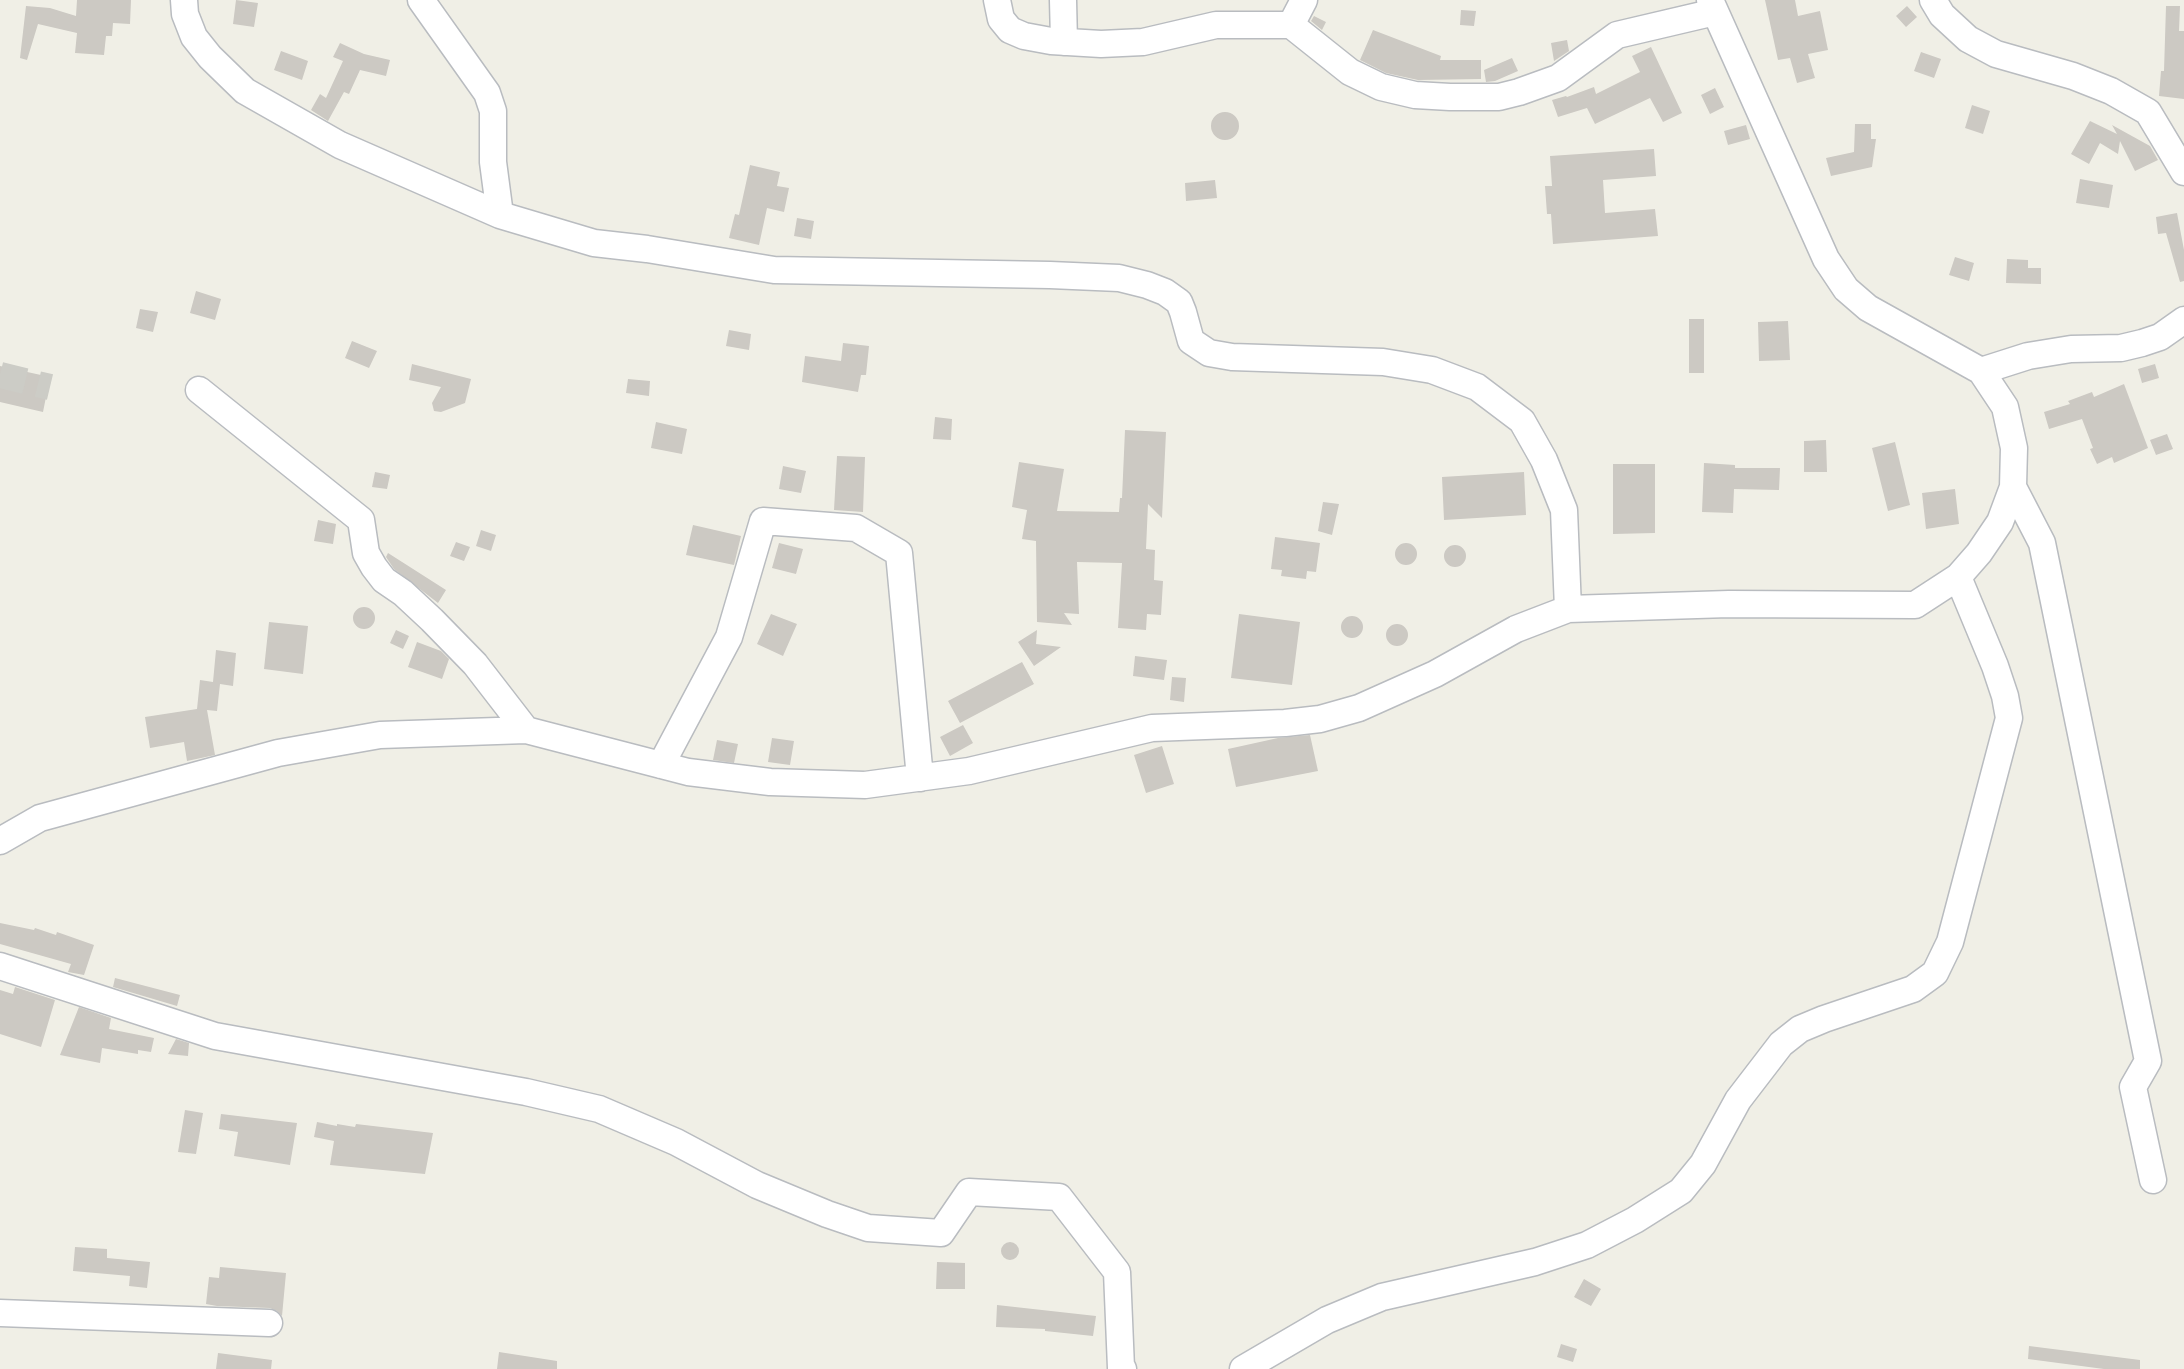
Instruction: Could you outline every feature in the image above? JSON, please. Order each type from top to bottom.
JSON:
[{"type":"street","points":[[184,0],[185,14],[194,37],[210,57],[245,91],[340,145],[500,215],[594,242],[774,270],[1119,278],[1165,292],[1179,302],[1184,312],[1187,331],[1191,341],[1209,353],[1232,357],[1383,362],[1432,370],[1477,387],[1522,421],[1544,460],[1564,510],[1568,609]]},
{"type":"street","points":[[421,0],[487,93],[493,111],[494,162],[500,215]]},
{"type":"street","points":[[0,841],[40,818],[278,753],[380,735],[526,730],[688,772],[770,782],[865,785],[969,771],[1152,728],[1285,723],[1320,719],[1359,708],[1435,674],[1524,625],[1568,609],[1728,604],[1915,606],[1958,577],[1979,553],[2000,522],[2013,487],[2014,448],[2005,407],[1981,371],[1868,308],[1846,289],[1826,259],[1712,6],[1617,35],[1558,78],[1519,92],[1500,97],[1450,97],[1414,95],[1381,87],[1350,72],[1291,25],[1216,25],[1143,42],[1101,44],[1064,42],[1024,36],[1010,30],[1001,19],[997,0]]},
{"type":"street","points":[[1063,0],[1064,42]]},
{"type":"street","points":[[1291,25],[1304,0]]},
{"type":"street","points":[[1933,0],[1942,15],[1968,39],[1996,54],[2073,76],[2111,91],[2148,112],[2184,172]]},
{"type":"street","points":[[1981,371],[2028,356],[2071,349],[2121,348],[2142,343],[2160,336],[2184,320]]},
{"type":"street","points":[[199,390],[361,520],[366,553],[384,580],[403,593],[475,664],[526,730]]},
{"type":"street","points":[[2013,487],[2042,543],[2148,1061],[2133,1087],[2153,1180]]},
{"type":"street","points":[[661,765],[729,637],[763,521],[856,528],[900,553],[920,778]]},
{"type":"street","points":[[1243,1369],[1327,1320],[1382,1297],[1535,1262],[1587,1245],[1635,1220],[1681,1191],[1703,1164],[1738,1100],[1781,1044],[1800,1029],[1913,989],[1935,973],[1950,942],[2009,718],[2005,696],[1995,666],[1958,577]]},
{"type":"street","points":[[0,966],[215,1036],[526,1092],[600,1109],[676,1142],[757,1185],[827,1214],[868,1228],[941,1233],[969,1192],[1059,1197],[1117,1272],[1122,1369]]},
{"type":"street","points":[[0,1313],[269,1323]]},
{"type":"building","points":[[77,0],[131,0],[130,24],[113,23],[112,36],[106,36],[104,55],[75,53],[77,33],[38,24],[27,60],[20,58],[26,6],[50,8],[76,16]]},
{"type":"building","points":[[236,0],[258,3],[254,27],[233,24]]},
{"type":"building","points":[[1765,0],[1795,0],[1798,16],[1820,11],[1828,50],[1808,54],[1815,78],[1797,83],[1790,58],[1778,60]]},
{"type":"building","points":[[1907,6],[1917,17],[1906,27],[1896,16]]},
{"type":"building","points":[[2166,6],[2180,6],[2179,31],[2184,31],[2184,99],[2159,96],[2161,71],[2164,71]]},
{"type":"building","points":[[1461,10],[1476,11],[1474,26],[1460,25]]},
{"type":"building","points":[[1314,16],[1326,22],[1322,30],[1311,21]]},
{"type":"building","points":[[1373,30],[1441,56],[1440,60],[1481,60],[1481,79],[1418,80],[1386,73],[1360,60]]},
{"type":"building","points":[[1567,40],[1569,51],[1554,61],[1551,43]]},
{"type":"building","points":[[340,43],[364,54],[390,60],[386,76],[360,70],[349,94],[344,92],[328,121],[311,110],[320,94],[326,98],[343,61],[333,57]]},
{"type":"building","points":[[1651,47],[1682,113],[1663,122],[1650,98],[1595,124],[1587,108],[1558,117],[1552,100],[1567,97],[1594,87],[1596,94],[1640,72],[1632,56]]},
{"type":"building","points":[[281,51],[308,61],[302,80],[274,70]]},
{"type":"building","points":[[1921,52],[1941,59],[1934,78],[1914,71]]},
{"type":"building","points":[[1512,58],[1518,71],[1495,81],[1486,82],[1484,70]]},
{"type":"building","points":[[1715,88],[1724,107],[1710,114],[1701,95]]},
{"type":"building","points":[[1972,105],[1990,111],[1983,134],[1965,128]]},
{"type":"building","points":[[1225,112],[1235,116],[1239,126],[1235,136],[1225,140],[1215,136],[1211,126],[1215,116]]},
{"type":"building","points":[[2090,121],[2117,134],[2112,125],[2150,146],[2158,160],[2135,171],[2120,141],[2118,154],[2100,143],[2089,164],[2071,154]]},
{"type":"building","points":[[1855,124],[1871,124],[1871,139],[1876,139],[1872,167],[1831,176],[1826,158],[1854,152]]},
{"type":"building","points":[[1746,125],[1750,139],[1728,145],[1724,131]]},
{"type":"building","points":[[1654,149],[1656,176],[1603,180],[1605,213],[1655,209],[1658,236],[1553,244],[1551,214],[1547,214],[1545,186],[1552,186],[1550,156]]},
{"type":"building","points":[[750,165],[780,172],[777,186],[789,188],[784,212],[767,208],[759,245],[729,238],[735,214],[739,215]]},
{"type":"building","points":[[2080,179],[2113,185],[2109,208],[2076,203]]},
{"type":"building","points":[[1215,180],[1217,198],[1186,201],[1185,183]]},
{"type":"building","points":[[2177,213],[2184,250],[2184,281],[2180,282],[2166,233],[2158,234],[2156,217]]},
{"type":"building","points":[[797,218],[814,221],[811,239],[794,236]]},
{"type":"building","points":[[1955,257],[1974,263],[1969,281],[1949,275]]},
{"type":"building","points":[[2007,259],[2028,260],[2028,268],[2041,268],[2041,284],[2006,283]]},
{"type":"building","points":[[196,291],[221,299],[215,320],[190,313]]},
{"type":"building","points":[[140,309],[158,312],[153,332],[136,328]]},
{"type":"building","points":[[1689,319],[1704,319],[1704,373],[1689,373]]},
{"type":"building","points":[[1788,321],[1790,360],[1759,361],[1758,322]]},
{"type":"building","points":[[729,330],[751,334],[749,350],[726,346]]},
{"type":"building","points":[[352,341],[377,351],[369,368],[345,358]]},
{"type":"building","points":[[843,343],[869,346],[866,375],[861,375],[858,392],[802,382],[805,356],[841,361]]},
{"type":"building","points":[[412,364],[471,379],[465,403],[441,412],[434,411],[432,403],[441,387],[409,380]]},
{"type":"building","points":[[2155,364],[2159,378],[2142,383],[2138,369]]},
{"type":"building","points":[[0,366],[50,377],[43,412],[0,402]]},
{"type":"building","points":[[628,379],[650,381],[649,396],[626,393]]},
{"type":"building","points":[[2124,384],[2148,448],[2114,463],[2112,457],[2097,464],[2090,449],[2093,448],[2082,419],[2049,429],[2044,412],[2070,404],[2068,401],[2092,392],[2094,397]]},
{"type":"building","points":[[935,417],[952,419],[951,440],[933,439]]},
{"type":"building","points":[[656,422],[687,429],[682,454],[651,448]]},
{"type":"building","points":[[1125,430],[1166,432],[1162,518],[1148,504],[1146,549],[1155,550],[1154,580],[1163,581],[1161,615],[1147,614],[1146,630],[1118,628],[1122,563],[1077,562],[1079,614],[1064,613],[1072,625],[1037,622],[1036,541],[1022,539],[1027,510],[1012,507],[1019,462],[1064,469],[1057,511],[1119,512],[1120,498],[1122,498]]},
{"type":"building","points":[[2167,434],[2173,449],[2156,455],[2150,440]]},
{"type":"building","points":[[1826,440],[1827,472],[1804,472],[1804,441]]},
{"type":"building","points":[[1895,442],[1910,505],[1888,511],[1872,448]]},
{"type":"building","points":[[837,456],[865,457],[863,512],[834,510]]},
{"type":"building","points":[[1704,463],[1735,465],[1735,468],[1780,468],[1779,490],[1734,489],[1733,513],[1702,512]]},
{"type":"building","points":[[1613,464],[1655,464],[1655,533],[1613,534]]},
{"type":"building","points":[[783,466],[806,471],[801,493],[779,489]]},
{"type":"building","points":[[375,472],[390,475],[387,489],[372,487]]},
{"type":"building","points":[[1524,472],[1526,515],[1444,520],[1442,477]]},
{"type":"building","points":[[1955,489],[1959,524],[1926,529],[1922,493]]},
{"type":"building","points":[[1323,502],[1339,504],[1332,535],[1318,531]]},
{"type":"building","points":[[318,520],[336,524],[333,544],[314,541]]},
{"type":"building","points":[[693,525],[741,536],[734,565],[686,555]]},
{"type":"building","points":[[481,530],[496,535],[491,551],[476,546]]},
{"type":"building","points":[[1275,537],[1320,543],[1316,572],[1307,571],[1306,579],[1281,576],[1282,570],[1271,569]]},
{"type":"building","points":[[456,542],[470,547],[464,561],[450,556]]},
{"type":"building","points":[[779,543],[803,549],[796,574],[772,568]]},
{"type":"building","points":[[1406,543],[1414,546],[1417,554],[1414,562],[1406,565],[1398,562],[1395,554],[1398,546]]},
{"type":"building","points":[[1455,545],[1463,548],[1466,556],[1463,564],[1455,567],[1447,564],[1444,556],[1447,548]]},
{"type":"building","points":[[388,553],[446,590],[438,603],[394,569],[386,557]]},
{"type":"building","points":[[360,607],[368,607],[375,614],[375,622],[368,629],[360,629],[353,622],[353,614]]},
{"type":"building","points":[[771,614],[797,624],[783,656],[757,644]]},
{"type":"building","points":[[1239,614],[1300,622],[1292,685],[1231,678]]},
{"type":"building","points":[[1352,616],[1360,619],[1363,627],[1360,635],[1352,638],[1344,635],[1341,627],[1344,619]]},
{"type":"building","points":[[269,622],[308,626],[303,674],[264,669]]},
{"type":"building","points":[[1397,624],[1405,627],[1408,635],[1405,643],[1397,646],[1389,643],[1386,635],[1389,627]]},
{"type":"building","points":[[396,630],[409,636],[403,649],[390,643]]},
{"type":"building","points":[[1037,630],[1036,644],[1061,647],[1034,666],[1018,642]]},
{"type":"building","points":[[417,642],[441,651],[449,659],[442,679],[408,667]]},
{"type":"building","points":[[216,650],[236,653],[233,686],[220,684],[217,711],[207,710],[215,755],[187,761],[184,742],[150,748],[145,717],[197,709],[200,680],[213,682]]},
{"type":"building","points":[[1135,656],[1167,660],[1164,680],[1133,676]]},
{"type":"building","points":[[1022,662],[1034,684],[960,723],[948,701]]},
{"type":"building","points":[[1172,677],[1186,678],[1184,702],[1170,700]]},
{"type":"building","points":[[963,725],[973,743],[950,756],[940,737]]},
{"type":"building","points":[[1310,735],[1318,771],[1236,787],[1228,749],[1278,738]]},
{"type":"building","points":[[772,738],[794,741],[790,765],[768,762]]},
{"type":"building","points":[[717,740],[738,744],[734,763],[713,760]]},
{"type":"building","points":[[1162,746],[1174,784],[1146,793],[1134,755]]},
{"type":"building","points":[[0,923],[34,930],[35,928],[56,935],[57,932],[94,945],[84,975],[68,972],[71,964],[0,944]]},
{"type":"building","points":[[115,978],[180,995],[177,1006],[113,987]]},
{"type":"building","points":[[15,987],[55,1000],[41,1047],[0,1034],[0,990],[13,994]]},
{"type":"building","points":[[79,1007],[111,1018],[109,1029],[154,1038],[151,1052],[138,1050],[138,1054],[102,1048],[100,1063],[60,1055]]},
{"type":"building","points":[[176,1039],[189,1043],[188,1056],[168,1054]]},
{"type":"building","points":[[185,1110],[203,1113],[196,1154],[178,1152]]},
{"type":"building","points":[[221,1114],[297,1123],[290,1165],[234,1156],[238,1132],[219,1129]]},
{"type":"building","points":[[317,1122],[337,1126],[337,1124],[355,1127],[356,1124],[433,1133],[425,1174],[330,1165],[334,1141],[314,1137]]},
{"type":"building","points":[[1006,1242],[1014,1242],[1019,1247],[1017,1258],[1006,1260],[1001,1255],[1001,1247]]},
{"type":"building","points":[[75,1247],[107,1249],[107,1258],[150,1262],[147,1288],[129,1286],[130,1276],[73,1271]]},
{"type":"building","points":[[937,1262],[965,1263],[965,1289],[936,1289]]},
{"type":"building","points":[[220,1267],[286,1273],[282,1316],[270,1308],[206,1304],[209,1277],[219,1278]]},
{"type":"building","points":[[1584,1279],[1601,1289],[1591,1306],[1574,1297]]},
{"type":"building","points":[[997,1305],[1096,1316],[1093,1336],[1045,1331],[1045,1329],[996,1327]]},
{"type":"building","points":[[1561,1344],[1577,1349],[1573,1362],[1557,1357]]},
{"type":"building","points":[[2029,1346],[2140,1360],[2140,1369],[2104,1369],[2028,1359]]},
{"type":"building","points":[[499,1352],[557,1361],[557,1369],[497,1369]]},
{"type":"building","points":[[218,1353],[272,1360],[271,1369],[216,1369]]},
{"type":"tunnel","points":[[0,375],[50,387]]}]
